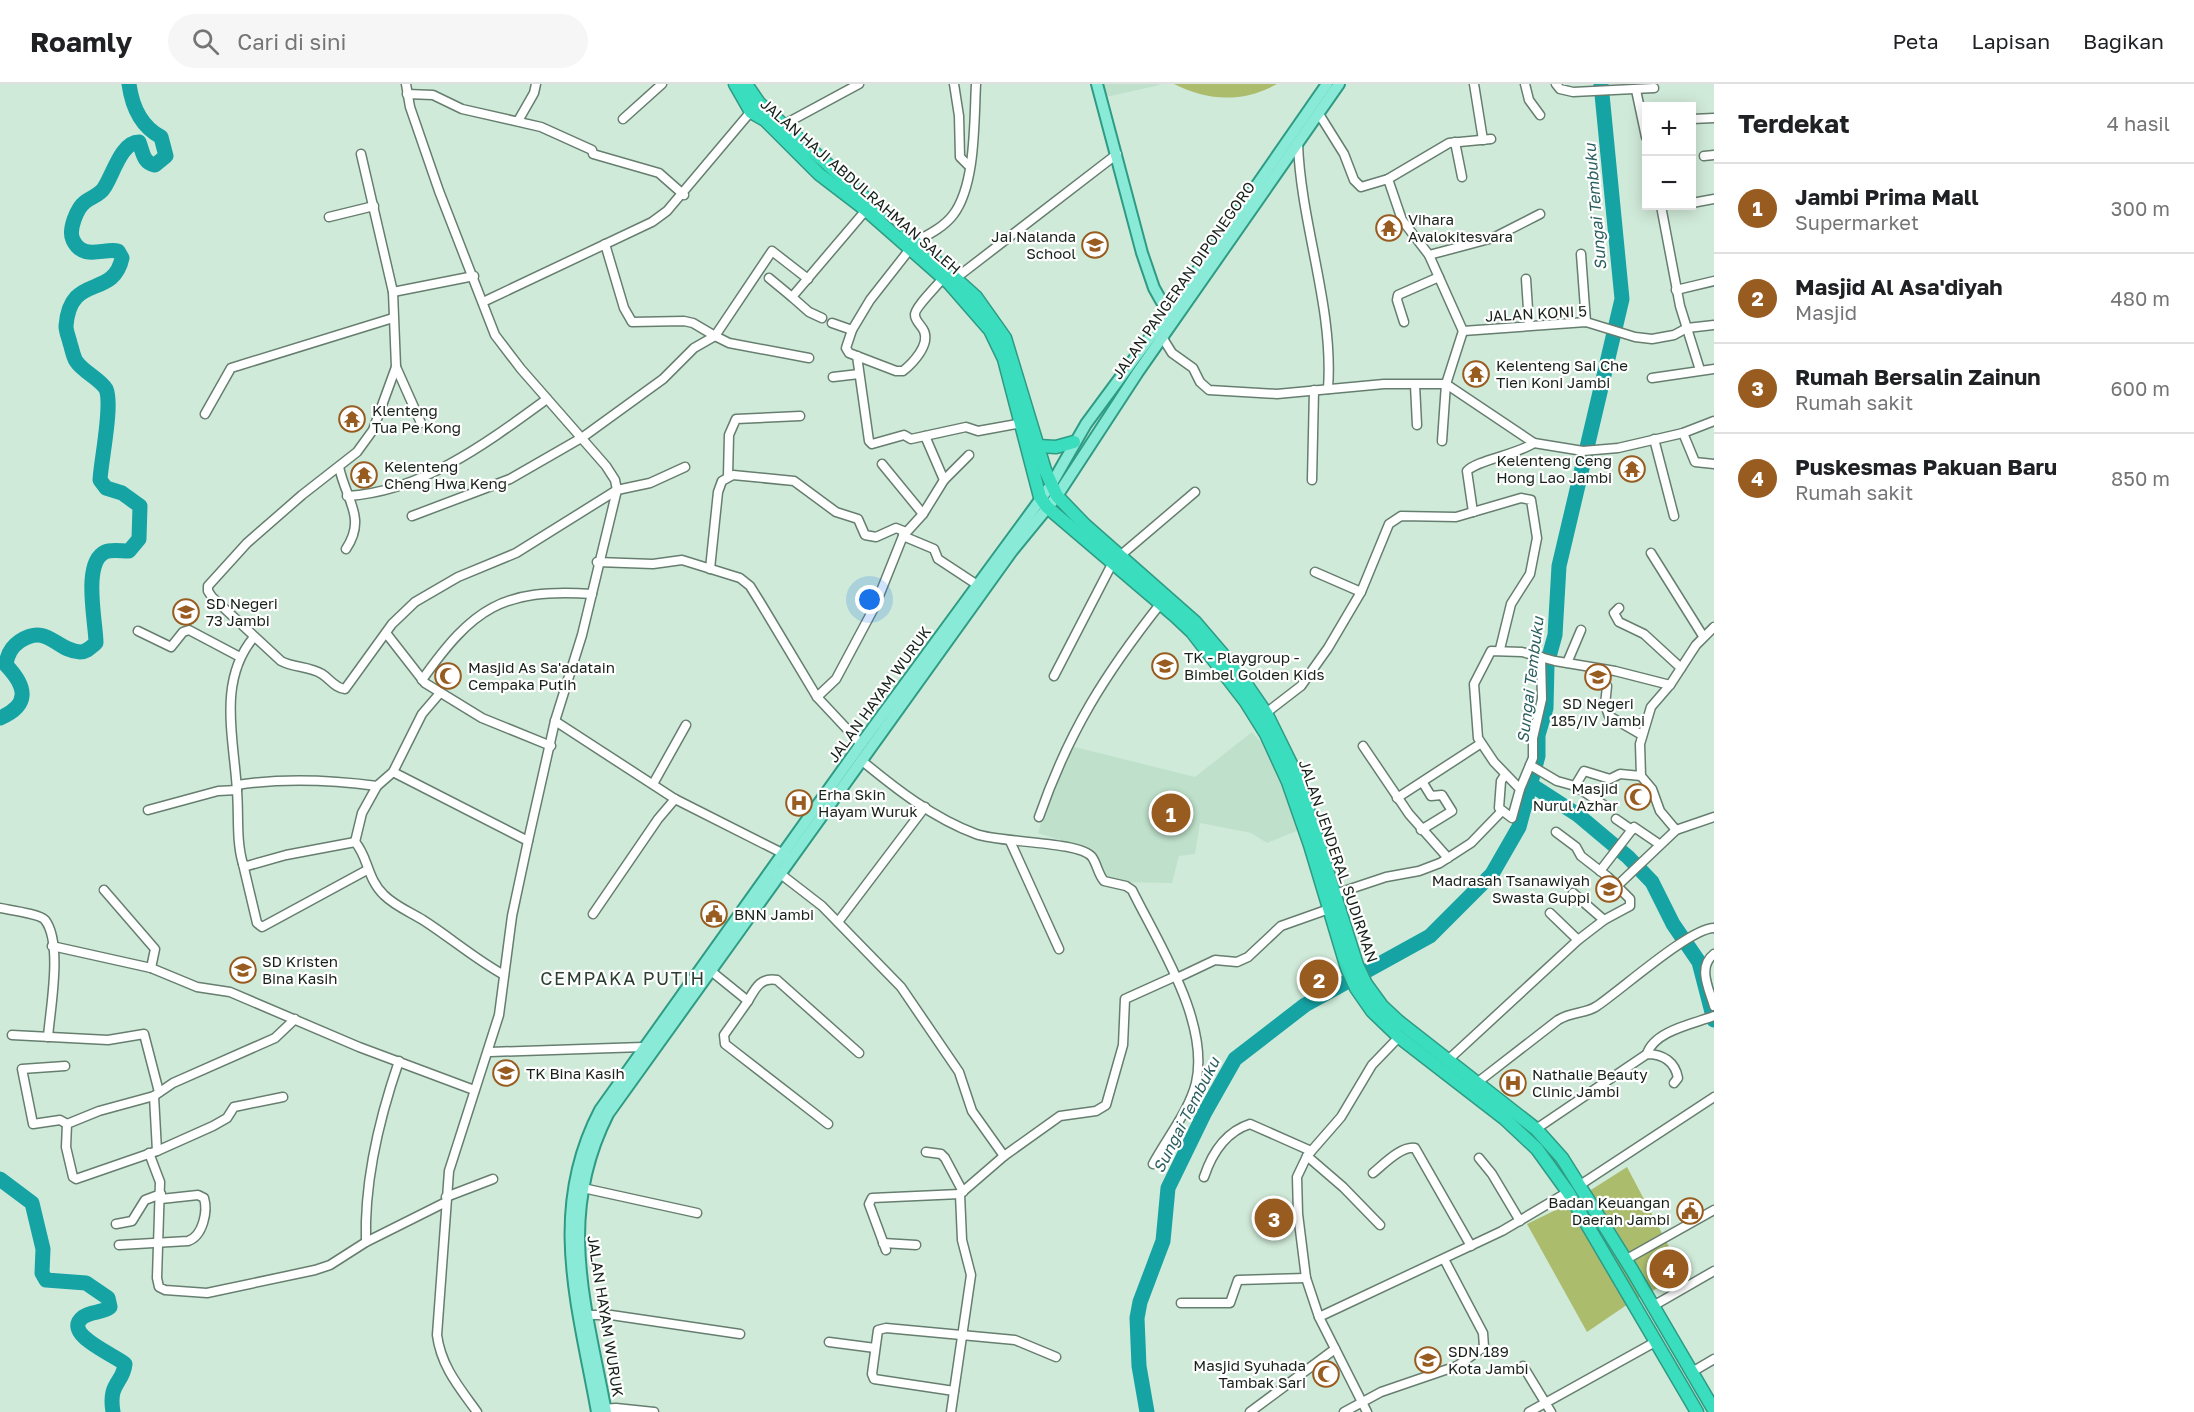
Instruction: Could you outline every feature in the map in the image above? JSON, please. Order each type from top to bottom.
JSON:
[{"type":"highway","name":"JALAN HAJI ABDULRAHMAN SALEH","points":[[735,84],[765,120],[819,174],[913,245]]},
{"type":"highway","name":"JALAN HAJI ABDULRAHMAN SALEH","points":[[746,84],[755,107],[783,125],[987,310],[1005,338],[1054,491]]},
{"type":"highway","name":"JALAN HAJI ABDULRAHMAN SALEH","points":[[950,278],[998,343],[1044,502]]},
{"type":"highway","points":[[1038,446],[1056,447],[1074,442]]},
{"type":"highway","name":"JALAN JENDERAL SUDIRMAN","points":[[1054,491],[1084,525],[1122,555],[1195,622],[1233,675],[1293,780],[1329,909],[1372,1011],[1399,1037],[1448,1060],[1536,1129],[1580,1185],[1714,1410]]},
{"type":"highway","name":"JALAN JENDERAL SUDIRMAN","points":[[1044,502],[1192,632],[1266,714],[1335,894],[1352,967]]},
{"type":"highway","name":"JALAN JENDERAL SUDIRMAN","points":[[1361,986],[1421,1048],[1527,1138],[1568,1192],[1697,1412]]},
{"type":"highway","points":[[1618,1278],[1629,1265]]},
{"type":"main road","points":[[1097,84],[1142,253],[1154,288],[1168,313]]},
{"type":"main road","name":"JALAN PANGERAN DIPONEGORO","points":[[1054,491],[1162,337],[1327,84]]},
{"type":"main road","name":"JALAN PANGERAN DIPONEGORO","points":[[1054,491],[1074,442],[1125,368],[1260,188],[1298,144],[1339,84]]},
{"type":"main road","points":[[1044,502],[1054,491]]},
{"type":"main road","name":"JALAN HAYAM WURUK","points":[[788,856],[861,744],[976,584],[1044,502]]},
{"type":"main road","name":"JALAN HAYAM WURUK","points":[[601,1411],[570,1250],[570,1206],[590,1128],[611,1092],[643,1047],[861,760],[1012,551],[1044,502]]},
{"type":"main road","name":"JALAN HAYAM WURUK","points":[[601,1411],[578,1229],[583,1188],[591,1153],[608,1114],[711,971],[777,871]]},
{"type":"street","points":[[405,84],[439,191],[495,334],[547,399],[583,437],[606,466],[615,480],[617,490],[597,562],[592,594],[555,721],[528,841],[512,916],[499,1015],[490,1052],[474,1090],[453,1154],[446,1200],[437,1335],[439,1352],[446,1370],[477,1412]]},
{"type":"street","points":[[518,121],[534,93],[536,84]]},
{"type":"street","points":[[623,118],[662,84]]},
{"type":"street","points":[[783,125],[859,84]]},
{"type":"street","points":[[954,84],[959,116],[960,157],[969,166]]},
{"type":"street","points":[[976,84],[976,132],[960,204],[952,218],[913,245],[870,300],[852,330],[846,351],[896,371],[907,368],[918,355],[925,341],[924,331],[916,318],[916,310],[950,278],[1117,154]]},
{"type":"street","points":[[1319,114],[1344,153],[1358,185],[1374,184],[1388,179],[1437,148],[1455,142],[1487,140],[1474,84]]},
{"type":"street","points":[[1525,84],[1529,100],[1540,114]]},
{"type":"street","points":[[1556,84],[1566,91],[1599,92],[1654,88]]},
{"type":"street","points":[[1636,90],[1642,114]]},
{"type":"street","points":[[407,94],[433,95],[462,109],[518,121],[554,132],[592,150],[593,154],[659,173],[684,195]]},
{"type":"street","points":[[483,302],[652,222],[668,211],[684,195],[755,107]]},
{"type":"street","points":[[1696,119],[1714,118]]},
{"type":"street","points":[[1455,142],[1462,177]]},
{"type":"street","points":[[1298,144],[1301,194],[1319,280],[1328,347],[1328,389]]},
{"type":"street","points":[[361,154],[393,292],[396,368],[422,423]]},
{"type":"street","points":[[1388,179],[1402,220],[1429,255],[1463,331],[1446,384],[1442,441]]},
{"type":"street","points":[[1696,201],[1714,199]]},
{"type":"street","points":[[329,217],[374,206]]},
{"type":"street","points":[[792,297],[866,210]]},
{"type":"street","points":[[1665,210],[1676,290],[1700,370]]},
{"type":"street","points":[[1429,255],[1492,238],[1540,214]]},
{"type":"street","points":[[605,244],[624,309],[632,322],[693,322],[729,343],[809,358]]},
{"type":"street","points":[[412,516],[510,479],[583,437],[663,379],[694,348],[715,336],[772,251],[808,279]]},
{"type":"street","points":[[1581,254],[1586,322]]},
{"type":"street","points":[[393,292],[474,276]]},
{"type":"street","points":[[1404,322],[1397,300],[1398,295],[1439,277]]},
{"type":"street","points":[[770,278],[809,312],[822,318]]},
{"type":"street","points":[[1526,279],[1528,324]]},
{"type":"street","points":[[1676,290],[1714,281]]},
{"type":"street","points":[[205,414],[231,368],[393,318]]},
{"type":"street","name":"JALAN KONI 5","points":[[1463,331],[1528,324],[1586,322],[1652,339],[1674,335],[1688,328],[1714,325]]},
{"type":"street","points":[[832,323],[852,330]]},
{"type":"street","points":[[1162,337],[1172,353],[1192,368],[1200,382],[1209,390],[1277,394],[1384,384],[1446,384],[1534,443],[1583,451],[1596,452],[1683,433],[1714,421]]},
{"type":"street","points":[[857,356],[869,441],[872,444],[904,435],[910,439],[966,427],[978,430],[1022,423]]},
{"type":"street","points":[[396,368],[373,430],[357,452],[302,495],[247,543],[208,586],[209,593],[281,661],[290,666],[310,668],[322,674],[337,687],[345,689],[386,633],[415,602],[458,577],[516,553],[617,490],[650,483],[685,467]]},
{"type":"street","points":[[1652,378],[1714,369]]},
{"type":"street","points":[[832,377],[859,374]]},
{"type":"street","points":[[1415,385],[1417,425]]},
{"type":"street","points":[[1312,480],[1314,390]]},
{"type":"street","points":[[347,496],[390,490],[432,472],[465,455],[547,399]]},
{"type":"street","points":[[728,476],[729,435],[736,419],[800,416]]},
{"type":"street","points":[[1683,433],[1695,462],[1714,464]]},
{"type":"street","points":[[925,436],[944,480]]},
{"type":"street","points":[[1653,439],[1674,516]]},
{"type":"street","points":[[1473,512],[1467,477],[1470,467],[1511,455],[1534,443]]},
{"type":"street","points":[[818,697],[837,679],[855,645],[875,606],[904,534],[923,514],[944,480],[969,455]]},
{"type":"street","points":[[882,464],[923,514]]},
{"type":"street","points":[[339,467],[358,523],[355,536],[346,549]]},
{"type":"street","points":[[710,569],[718,492],[722,481],[728,476],[794,481],[836,513],[858,519],[865,535],[880,536],[896,528],[934,549],[938,559],[976,584]]},
{"type":"street","points":[[1122,555],[1195,492]]},
{"type":"street","points":[[1266,714],[1301,686],[1361,592],[1384,533],[1394,519],[1411,515],[1456,517],[1521,498],[1529,498],[1533,504],[1537,538],[1530,574],[1511,604],[1500,649]]},
{"type":"street","points":[[1651,553],[1703,636]]},
{"type":"street","points":[[597,562],[653,564],[682,560],[740,579],[750,586],[818,697],[861,744]]},
{"type":"street","points":[[1054,676],[1112,564]]},
{"type":"street","points":[[1315,572],[1361,592]]},
{"type":"street","points":[[422,680],[460,631],[505,602],[544,592],[592,594]]},
{"type":"street","points":[[1040,817],[1070,738],[1109,671],[1161,603]]},
{"type":"street","points":[[1619,608],[1614,616],[1619,622],[1644,634],[1681,668]]},
{"type":"street","points":[[1676,830],[1660,811],[1652,789],[1641,776],[1642,735],[1652,707],[1703,636],[1714,627]]},
{"type":"street","points":[[138,631],[171,647],[183,632],[189,630],[240,657]]},
{"type":"street","points":[[1567,663],[1581,630]]},
{"type":"street","points":[[386,633],[422,680],[440,693],[482,718],[551,746]]},
{"type":"street","points":[[254,637],[240,657],[234,672],[229,730],[237,787],[243,864],[257,923],[262,927],[367,870]]},
{"type":"street","points":[[1520,789],[1505,775],[1480,744],[1474,684],[1491,651],[1500,649],[1616,671],[1670,685]]},
{"type":"street","points":[[1505,775],[1501,781],[1499,808],[1501,812],[1512,818],[1520,789],[1533,768],[1533,738],[1542,699],[1547,659]]},
{"type":"street","points":[[1607,686],[1605,705],[1609,716],[1642,735]]},
{"type":"street","points":[[440,693],[422,714],[393,772],[377,786],[360,820],[355,842],[367,870],[384,896],[424,921],[473,958],[504,975]]},
{"type":"street","points":[[555,721],[675,799],[788,856]]},
{"type":"street","points":[[653,784],[686,725]]},
{"type":"street","points":[[1397,798],[1480,744]]},
{"type":"street","points":[[1363,746],[1397,798],[1444,860]]},
{"type":"street","points":[[861,760],[895,788],[925,807],[979,835],[1087,852],[1093,858],[1104,881],[1126,886],[1132,891],[1177,977],[1191,1021],[1198,1068],[1195,1084],[1185,1108],[1153,1164]]},
{"type":"street","points":[[1533,768],[1575,786],[1604,806]]},
{"type":"street","points":[[1575,786],[1584,771],[1610,779],[1620,774],[1641,776]]},
{"type":"street","points":[[393,772],[528,841]]},
{"type":"street","points":[[148,810],[255,782],[336,781],[377,786]]},
{"type":"street","points":[[1420,830],[1452,811],[1442,795],[1431,796],[1423,783]]},
{"type":"street","points":[[593,914],[658,819],[675,799]]},
{"type":"street","points":[[838,922],[925,807]]},
{"type":"street","points":[[1335,894],[1386,877],[1419,871],[1444,860],[1472,843],[1501,812]]},
{"type":"street","points":[[1617,886],[1676,830],[1714,817]]},
{"type":"street","points":[[1616,819],[1632,830]]},
{"type":"street","points":[[1600,871],[1636,827],[1659,844]]},
{"type":"street","points":[[1448,1060],[1578,940],[1604,920],[1632,904],[1617,886],[1581,856],[1576,847],[1556,832]]},
{"type":"street","points":[[1010,841],[1059,950]]},
{"type":"street","points":[[243,864],[247,866],[286,855],[355,842]]},
{"type":"street","points":[[777,871],[838,922],[888,972],[921,1014],[959,1072],[972,1111],[1004,1156]]},
{"type":"street","points":[[104,890],[155,949],[151,968]]},
{"type":"street","points":[[1573,893],[1604,920]]},
{"type":"street","points":[[5,909],[45,920],[52,946],[54,988],[48,1037]]},
{"type":"street","points":[[916,1245],[884,1246],[869,1204],[872,1198],[962,1193],[1049,1121],[1068,1113],[1099,1110],[1106,1105],[1123,1045],[1125,999],[1215,960],[1237,962],[1248,957],[1281,926],[1329,909]]},
{"type":"street","points":[[1550,913],[1578,940]]},
{"type":"street","points":[[1478,1082],[1558,1020],[1570,1013],[1593,1010],[1693,935],[1714,928]]},
{"type":"street","points":[[52,946],[151,968],[197,987],[230,992],[474,1090]]},
{"type":"street","points":[[1714,954],[1707,961],[1704,971],[1714,1006]]},
{"type":"street","points":[[711,971],[748,1001]]},
{"type":"street","points":[[828,1124],[725,1044],[724,1035],[760,982],[770,978],[777,980],[859,1053]]},
{"type":"street","points":[[1536,1129],[1647,1054],[1650,1045],[1660,1037],[1711,1017]]},
{"type":"street","points":[[65,1066],[22,1070],[33,1124],[57,1120],[67,1124],[99,1111],[157,1094],[173,1083],[275,1038],[295,1019]]},
{"type":"street","points":[[12,1035],[108,1040],[144,1034],[157,1094],[153,1152],[161,1196],[157,1278],[159,1287],[165,1290],[207,1293],[323,1268],[342,1259],[366,1242],[446,1200],[493,1179]]},
{"type":"street","points":[[1366,1412],[1319,1317],[1306,1278],[1297,1194],[1298,1178],[1309,1153],[1347,1108],[1372,1065],[1399,1037]]},
{"type":"street","points":[[490,1052],[643,1047]]},
{"type":"street","points":[[1647,1054],[1663,1057],[1671,1062],[1678,1078],[1674,1083]]},
{"type":"street","points":[[366,1242],[366,1204],[378,1129],[399,1061]]},
{"type":"street","points":[[67,1124],[66,1147],[74,1179],[153,1152],[225,1120],[234,1107],[283,1097]]},
{"type":"street","points":[[1580,1185],[1712,1102]]},
{"type":"street","points":[[1204,1178],[1221,1143],[1235,1131],[1250,1124],[1309,1153],[1380,1225]]},
{"type":"street","points":[[1373,1173],[1391,1158],[1410,1148],[1415,1148],[1471,1246]]},
{"type":"street","points":[[926,1152],[941,1154],[945,1158],[962,1193],[962,1240],[971,1275],[951,1412]]},
{"type":"street","points":[[1479,1158],[1492,1174],[1520,1221]]},
{"type":"street","points":[[583,1188],[697,1213]]},
{"type":"street","points":[[1319,1317],[1471,1246],[1520,1221],[1568,1192]]},
{"type":"street","points":[[116,1224],[132,1221],[145,1200],[161,1196],[201,1196],[206,1200],[200,1231],[192,1240],[119,1245]]},
{"type":"street","points":[[1629,1265],[1714,1210]]},
{"type":"street","points":[[1344,1412],[1381,1392],[1457,1366],[1484,1347],[1483,1333],[1444,1259]]},
{"type":"street","points":[[1653,1306],[1714,1271]]},
{"type":"street","points":[[1181,1303],[1230,1304],[1235,1283],[1241,1280],[1306,1278]]},
{"type":"street","points":[[588,1315],[611,1315],[740,1334]]},
{"type":"street","points":[[954,1391],[876,1380],[873,1374],[877,1333],[883,1328],[1022,1341],[1056,1358]]},
{"type":"street","points":[[1529,1412],[1657,1341]]},
{"type":"street","points":[[829,1342],[874,1348]]},
{"type":"street","points":[[1250,1412],[1335,1349]]},
{"type":"street","points":[[1692,1372],[1714,1359]]},
{"type":"street","points":[[1523,1366],[1551,1412]]},
{"type":"street","points":[[601,1411],[654,1412]]},
{"type":"shaded area","points":[[1103,84],[1159,84],[1160,85],[1106,97]]},
{"type":"shaded area","points":[[1252,732],[1260,741],[1267,737],[1304,828],[1267,843],[1251,833],[1200,823],[1195,854],[1179,856],[1172,883],[1114,882],[1101,876],[1094,851],[1038,833],[1047,802],[1071,746],[1195,777]]},
{"type":"green space","points":[[1174,84],[1277,84],[1251,94],[1225,98],[1199,94]]},
{"type":"green space","points":[[1627,1167],[1684,1275],[1634,1300],[1587,1332],[1527,1224],[1572,1202]]},
{"type":"waterway","points":[[0,718],[10,713],[21,701],[21,688],[6,665],[12,649],[20,641],[38,635],[45,636],[72,651],[87,650],[96,643],[92,580],[98,558],[105,552],[113,550],[129,551],[139,539],[140,506],[122,493],[106,488],[100,480],[108,397],[103,385],[76,361],[66,326],[69,309],[75,298],[110,279],[117,271],[122,258],[118,251],[88,252],[77,246],[73,240],[72,231],[79,209],[102,190],[122,153],[133,143],[139,142],[144,156],[151,164],[155,165],[166,156],[161,137],[138,115],[129,84]]},
{"type":"waterway","name":"Sungai Tembuku","points":[[1147,1412],[1139,1366],[1137,1318],[1140,1302],[1163,1241],[1168,1188],[1205,1112],[1235,1059],[1305,1005],[1430,936],[1492,874],[1519,827],[1538,756],[1538,735],[1546,708],[1547,664],[1555,635],[1559,566],[1622,299],[1601,84]]},
{"type":"waterway","points":[[1530,784],[1578,815],[1628,857],[1652,882],[1673,924],[1699,962],[1714,1020]]},
{"type":"waterway","points":[[0,1179],[32,1203],[43,1249],[42,1273],[46,1280],[86,1283],[108,1298],[110,1307],[86,1315],[78,1324],[79,1330],[92,1344],[125,1364],[122,1376],[112,1395],[113,1412]]},
{"type":"place","name":"Vihara Avalokitesvara","points":[[1389,228]]},
{"type":"place","name":"Jai Nalanda School","points":[[1095,245]]},
{"type":"place","name":"Kelenteng Sai Che Tien Koni Jambi","points":[[1476,374]]},
{"type":"place","name":"Klenteng Tua Pe Kong","points":[[352,419]]},
{"type":"place","name":"Kelenteng Ceng Hong Lao Jambi","points":[[1632,469]]},
{"type":"place","name":"Kelenteng Cheng Hwa Keng","points":[[364,475]]},
{"type":"place","name":"SD Negeri 73 Jambi","points":[[186,612]]},
{"type":"place","name":"TK - Playgroup - Bimbel Golden Kids","points":[[1165,666]]},
{"type":"place","name":"Masjid As Sa'adatain Cempaka Putih","points":[[448,676]]},
{"type":"place","name":"SD Negeri 185/IV Jambi","points":[[1598,677]]},
{"type":"place","name":"Masjid Nurul Azhar","points":[[1638,797]]},
{"type":"place","name":"Erha Skin Hayam Wuruk","points":[[799,803]]},
{"type":"place","name":"Jambi Prima Mall","points":[[1171,813]]},
{"type":"place","name":"Madrasah Tsanawiyah Swasta Guppi","points":[[1609,889]]},
{"type":"place","name":"BNN Jambi","points":[[714,914]]},
{"type":"place","name":"SD Kristen Bina Kasih","points":[[243,970]]},
{"type":"place","name":"Masjid Al Asa'diyah","points":[[1319,979]]},
{"type":"place","name":"TK Bina Kasih","points":[[506,1073]]},
{"type":"place","name":"Nathalie Beauty Clinic Jambi","points":[[1513,1083]]},
{"type":"place","name":"Badan Keuangan Daerah Jambi","points":[[1690,1211]]},
{"type":"place","name":"Rumah Bersalin Zainun","points":[[1274,1218]]},
{"type":"place","name":"Puskesmas Pakuan Baru","points":[[1669,1269]]},
{"type":"place","name":"SDN 189 Kota Jambi","points":[[1428,1360]]},
{"type":"place","name":"Masjid Syuhada Tambak Sari","points":[[1326,1374]]},
{"type":"district","name":"CEMPAKA PUTIH","points":[[623,978]]}]
